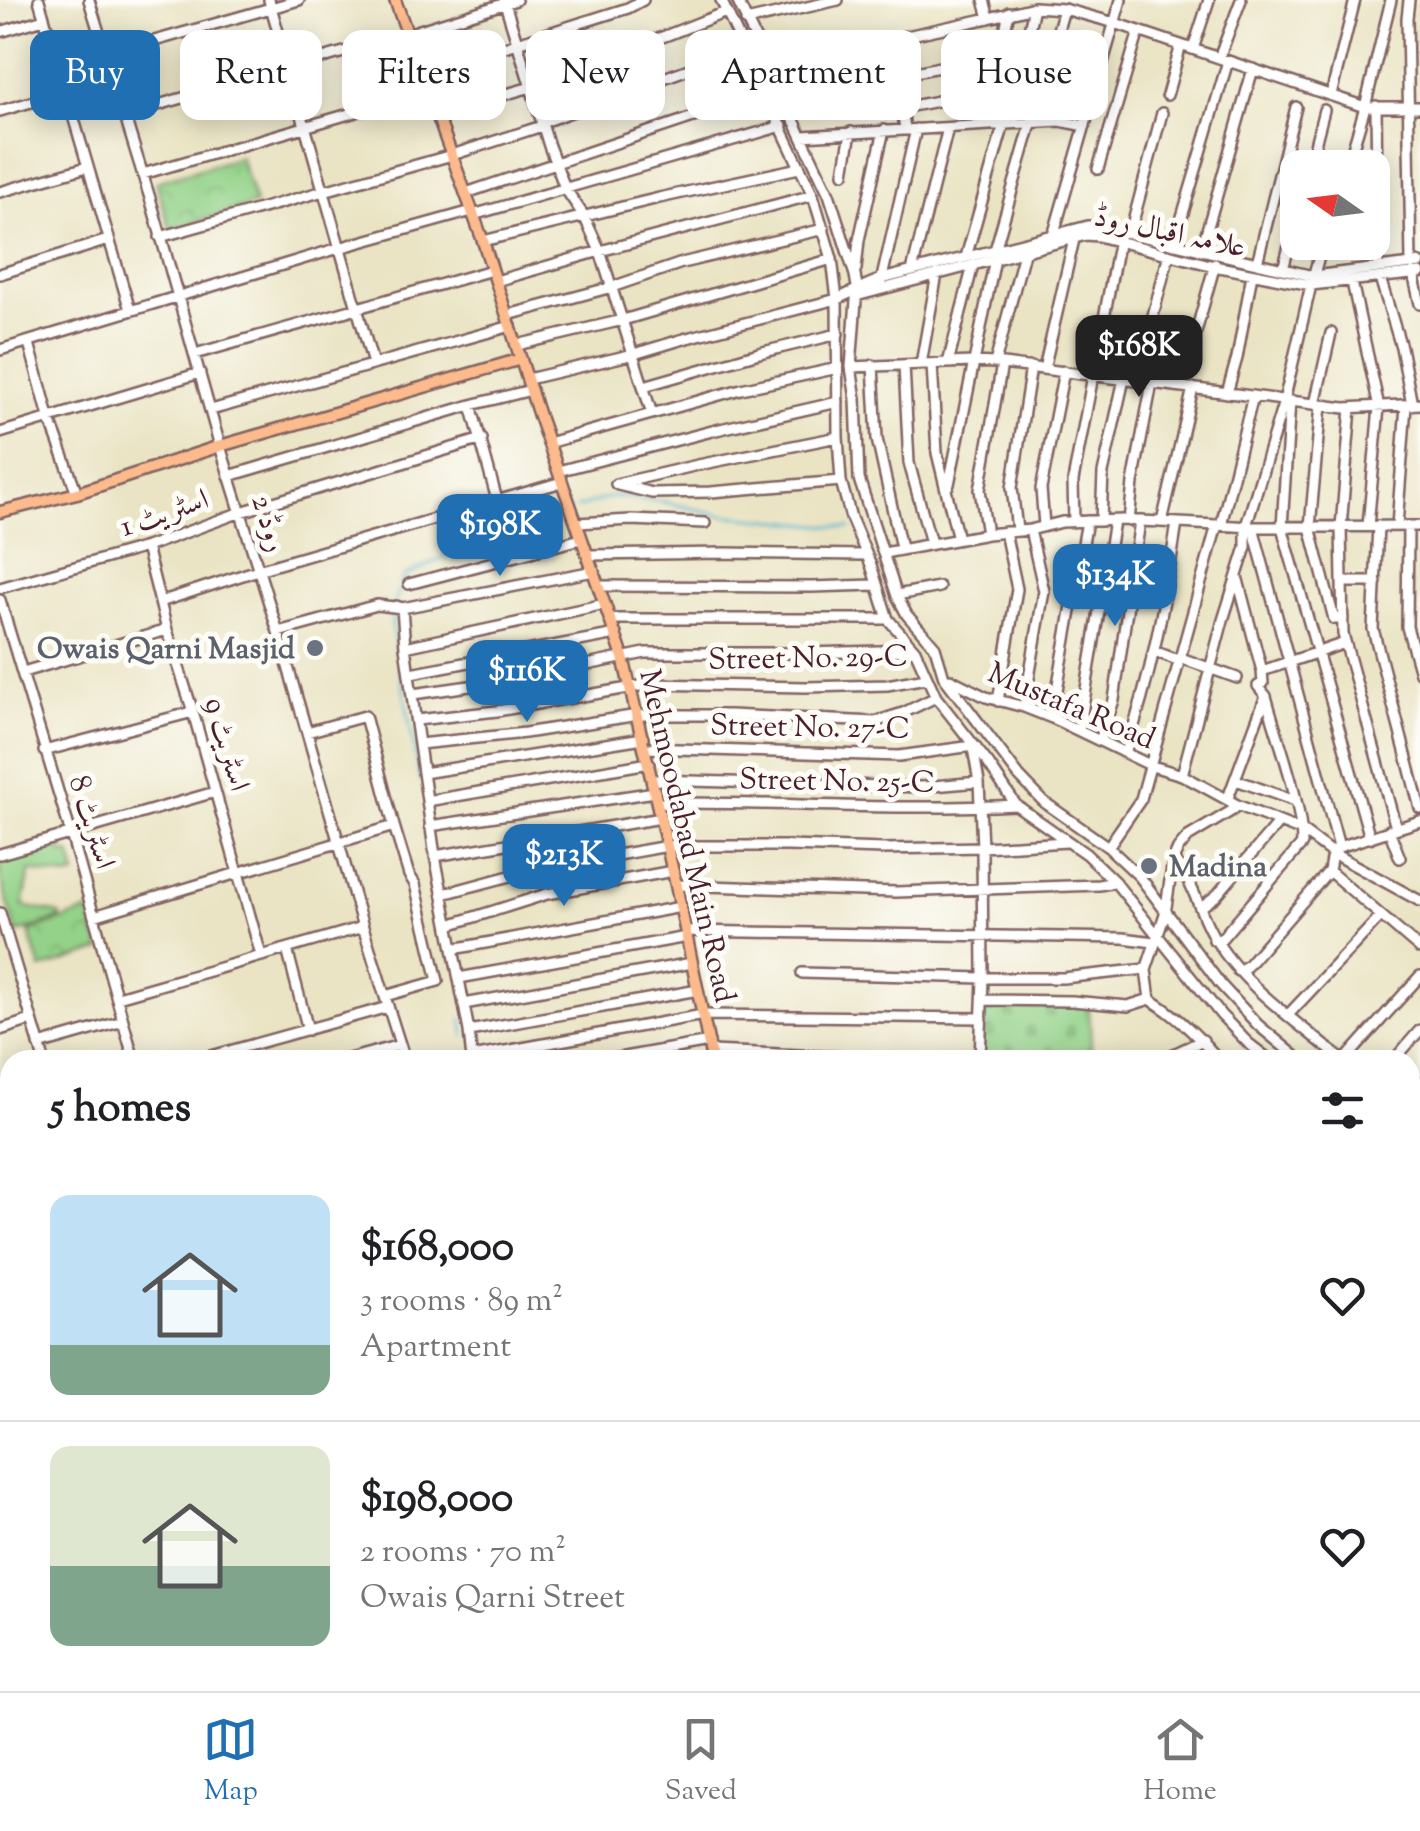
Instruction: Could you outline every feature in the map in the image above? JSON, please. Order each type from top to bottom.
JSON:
[{"type":"main road","name":"Mehmoodabad Main Road","points":[[395,0],[406,30]]},
{"type":"main road","name":"Mehmoodabad Main Road","points":[[439,120],[623,657],[711,1050]]},
{"type":"main road","points":[[0,512],[77,493],[220,446],[521,358]]},
{"type":"street","points":[[39,0],[47,30]]},
{"type":"street","name":"روڈ 2","points":[[89,0],[97,30]]},
{"type":"street","points":[[160,38],[271,4],[299,0]]},
{"type":"street","points":[[506,47],[643,0]]},
{"type":"street","points":[[721,0],[734,30]]},
{"type":"street","points":[[737,0],[751,30]]},
{"type":"street","points":[[746,21],[838,0]]},
{"type":"street","points":[[984,0],[990,18]]},
{"type":"street","points":[[1077,12],[1081,0]]},
{"type":"street","points":[[1053,239],[1122,0]]},
{"type":"street","points":[[1194,50],[1209,0]]},
{"type":"street","points":[[1136,380],[1241,0]]},
{"type":"street","points":[[1331,95],[1356,0]]},
{"type":"street","points":[[1353,150],[1371,107],[1391,0]]},
{"type":"street","points":[[1409,0],[1420,304]]},
{"type":"street","points":[[420,30],[508,1],[526,69]]},
{"type":"street","points":[[271,4],[278,30]]},
{"type":"street","points":[[921,33],[1034,7],[1064,9],[1371,107],[1414,107]]},
{"type":"street","points":[[948,363],[1034,7]]},
{"type":"street","points":[[946,489],[995,254],[1064,9]]},
{"type":"street","points":[[665,35],[726,12]]},
{"type":"street","points":[[921,70],[1000,54],[1009,12]]},
{"type":"street","points":[[0,32],[44,19]]},
{"type":"street","points":[[1098,169],[1139,31]]},
{"type":"street","points":[[1167,95],[1181,46]]},
{"type":"street","points":[[1202,251],[1253,70]]},
{"type":"street","points":[[160,236],[452,155],[685,71]]},
{"type":"street","points":[[0,111],[30,102]]},
{"type":"street","points":[[1227,393],[1254,268],[1296,107]]},
{"type":"street","points":[[1371,107],[1379,273],[1413,405],[1402,526],[1407,627],[1420,673]]},
{"type":"street","points":[[1314,150],[1324,110]]},
{"type":"street","points":[[1074,522],[1073,481],[1092,375],[1123,235],[1162,114]]},
{"type":"street","points":[[143,174],[342,115]]},
{"type":"street","points":[[74,120],[130,310]]},
{"type":"street","name":"روڈ 2","points":[[125,120],[402,1050]]},
{"type":"street","points":[[302,120],[373,364]]},
{"type":"street","points":[[541,120],[565,188],[584,216],[600,251],[652,414]]},
{"type":"street","points":[[466,193],[686,120]]},
{"type":"street","points":[[779,120],[814,195],[832,260],[848,294],[859,479],[907,615],[935,647],[944,677],[1019,776],[1044,802],[1108,847],[1140,877],[1221,985],[1288,1050]]},
{"type":"street","points":[[794,120],[829,194],[855,275]]},
{"type":"street","points":[[881,284],[911,129],[907,120]]},
{"type":"street","points":[[802,136],[1060,120],[1085,126]]},
{"type":"street","points":[[0,350],[340,248],[782,126]]},
{"type":"street","points":[[912,272],[948,128]]},
{"type":"street","points":[[884,130],[855,275],[838,334],[838,437],[841,482],[888,619],[915,650],[936,698],[1016,805],[1086,854],[1115,882],[1221,1015],[1258,1050]]},
{"type":"street","points":[[844,173],[851,132]]},
{"type":"street","points":[[0,192],[87,166]]},
{"type":"street","points":[[483,241],[799,168]]},
{"type":"street","points":[[194,354],[358,307],[600,251],[814,195]]},
{"type":"street","name":"علامہ اقبال روڈ","points":[[229,476],[912,272],[970,261],[1075,233],[1088,226],[1312,281],[1352,282],[1379,273]]},
{"type":"street","points":[[211,410],[373,364],[682,263],[824,229]]},
{"type":"street","points":[[1044,369],[1075,233]]},
{"type":"street","points":[[0,274],[108,240]]},
{"type":"street","points":[[988,534],[980,490],[998,363],[1025,246]]},
{"type":"street","name":"علامہ اقبال روڈ","points":[[1172,249],[1202,251],[1216,260]]},
{"type":"street","points":[[517,345],[623,320],[832,260]]},
{"type":"street","points":[[1181,386],[1216,260]]},
{"type":"street","points":[[1283,269],[1285,260]]},
{"type":"street","points":[[1182,775],[1287,401],[1318,260]]},
{"type":"street","name":"علامہ اقبال روڈ","points":[[881,284],[937,274],[970,261]]},
{"type":"street","name":"علامہ اقبال روڈ","points":[[1254,268],[1283,269],[1312,281],[1416,268]]},
{"type":"street","points":[[937,274],[927,364],[937,453],[958,539]]},
{"type":"street","points":[[1352,282],[1379,406],[1373,526],[1374,629],[1420,808]]},
{"type":"street","points":[[1331,333],[1318,405],[1310,527],[1334,618],[1343,618]]},
{"type":"street","points":[[644,386],[838,334]]},
{"type":"street","points":[[29,342],[49,418],[77,493]]},
{"type":"street","points":[[851,367],[998,363],[1318,405],[1413,405]]},
{"type":"street","points":[[874,366],[877,439],[901,548]]},
{"type":"street","points":[[904,366],[909,463],[931,543]]},
{"type":"street","points":[[548,443],[741,389],[838,368]]},
{"type":"street","points":[[1016,530],[1012,488],[1031,368]]},
{"type":"street","points":[[1044,525],[1041,489],[1064,372]]},
{"type":"street","points":[[0,433],[200,373]]},
{"type":"street","points":[[1101,521],[1102,473],[1124,379]]},
{"type":"street","points":[[1100,741],[1114,700],[1135,521],[1133,484],[1152,382]]},
{"type":"street","points":[[1162,522],[1192,388]]},
{"type":"street","points":[[1108,847],[1141,799],[1152,766],[1253,396]]},
{"type":"street","points":[[1287,401],[1282,527],[1370,838]]},
{"type":"street","points":[[160,602],[716,430],[838,402]]},
{"type":"street","points":[[471,405],[497,500]]},
{"type":"street","points":[[1350,408],[1341,526],[1345,643],[1400,858]]},
{"type":"street","points":[[838,437],[616,484],[652,493],[841,482]]},
{"type":"street","name":"اسٹریٹ 1","points":[[0,588],[482,440]]},
{"type":"street","points":[[576,521],[705,522]]},
{"type":"street","points":[[1078,730],[1114,521]]},
{"type":"street","points":[[884,553],[1074,522],[1420,526]]},
{"type":"street","points":[[1052,718],[1087,522]]},
{"type":"street","points":[[1125,753],[1143,701],[1164,608],[1177,523]]},
{"type":"street","points":[[1250,526],[1290,661],[1336,850]]},
{"type":"street","points":[[1024,707],[1044,591],[1030,530]]},
{"type":"street","points":[[998,701],[1017,589],[1005,532]]},
{"type":"street","points":[[409,584],[581,539]]},
{"type":"street","name":"اسٹریٹ 9","points":[[146,546],[261,955]]},
{"type":"street","points":[[589,556],[866,555]]},
{"type":"street","points":[[278,632],[377,604],[399,607],[594,570]]},
{"type":"street","points":[[1214,940],[1222,938],[1302,844],[1295,801],[1266,696],[1258,686],[1263,683],[1262,670],[1237,577]]},
{"type":"street","points":[[1342,582],[1376,582]]},
{"type":"street","points":[[599,586],[875,585]]},
{"type":"street","points":[[897,595],[939,586]]},
{"type":"street","name":"اسٹریٹ 8","points":[[0,600],[131,1050]]},
{"type":"street","points":[[405,647],[605,604]]},
{"type":"street","points":[[399,607],[426,802],[471,1050]]},
{"type":"street","points":[[611,620],[888,619]]},
{"type":"street","points":[[23,672],[168,630]]},
{"type":"street","points":[[410,673],[616,634]]},
{"type":"street","points":[[1262,670],[1345,643]]},
{"type":"street","points":[[414,694],[645,653],[915,650]]},
{"type":"street","points":[[1154,651],[1237,678]]},
{"type":"street","name":"Mustafa Road","points":[[944,677],[998,701],[1052,718],[1302,831],[1420,900]]},
{"type":"street","name":"Street No. 29-C","points":[[417,720],[497,711],[650,684],[871,686],[926,678]]},
{"type":"street","points":[[1210,1050],[1176,1016],[1150,999],[1146,969],[1165,912],[1178,848],[1188,837],[1233,810],[1236,780],[1266,696]]},
{"type":"street","points":[[419,744],[638,716],[730,715],[875,722],[936,698]]},
{"type":"street","points":[[44,752],[193,712]]},
{"type":"street","points":[[235,1050],[308,1030],[438,981],[415,884],[394,826],[365,716],[307,732]]},
{"type":"street","name":"Street No. 27-C","points":[[422,773],[644,743],[899,756],[973,746]]},
{"type":"street","points":[[973,746],[982,847],[980,1050]]},
{"type":"street","points":[[426,802],[649,763]]},
{"type":"street","points":[[1238,971],[1247,966],[1329,871],[1336,850],[1318,766]]},
{"type":"street","points":[[652,780],[922,787],[979,782]]},
{"type":"street","points":[[1236,780],[1295,801]]},
{"type":"street","points":[[0,854],[215,792]]},
{"type":"street","name":"Street No. 25-C","points":[[430,826],[657,798],[886,808],[1016,805]]},
{"type":"street","points":[[435,856],[661,818]]},
{"type":"street","points":[[1201,907],[1216,896],[1279,822]]},
{"type":"street","points":[[1336,850],[1419,823]]},
{"type":"street","points":[[94,916],[394,826]]},
{"type":"street","points":[[443,894],[532,870],[668,846],[884,849],[1068,842]]},
{"type":"street","points":[[1173,860],[1190,883],[1214,940],[1238,971],[1332,1050]]},
{"type":"street","points":[[449,925],[547,894],[673,870]]},
{"type":"street","points":[[1329,871],[1420,949]]},
{"type":"street","points":[[676,885],[896,892],[1115,882]]},
{"type":"street","points":[[453,949],[681,907]]},
{"type":"street","points":[[0,913],[4,940],[41,1050]]},
{"type":"street","points":[[1288,1015],[1381,916]]},
{"type":"street","points":[[118,996],[363,926]]},
{"type":"street","points":[[459,978],[686,934],[1124,938],[1157,935]]},
{"type":"street","points":[[287,949],[308,1030]]},
{"type":"street","points":[[464,1004],[692,963]]},
{"type":"street","points":[[802,972],[1063,978],[1146,969]]},
{"type":"street","points":[[1353,1050],[1420,976]]},
{"type":"street","points":[[469,1030],[698,990]]},
{"type":"street","points":[[983,1000],[1128,1006],[1150,999]]},
{"type":"street","points":[[515,1050],[702,1015],[982,1018]]},
{"type":"street","points":[[0,1030],[31,1020]]},
{"type":"street","points":[[39,1045],[123,1020]]},
{"type":"street","points":[[1403,1050],[1420,1030]]},
{"type":"street","points":[[1182,1050],[1203,1040]]},
{"type":"green space","points":[[240,157],[255,204],[170,229],[156,182]]},
{"type":"green space","points":[[60,845],[63,854],[70,853],[76,875],[30,871],[23,906],[60,914],[61,918],[17,933],[0,877],[0,863]]},
{"type":"green space","points":[[89,911],[101,950],[41,969],[29,931]]},
{"type":"green space","points":[[1065,1002],[1089,1008],[1091,1050],[982,1050],[983,1018],[993,1006]]},
{"type":"waterway","points":[[577,508],[613,496],[660,501],[722,515],[850,528]]},
{"type":"waterway","points":[[395,602],[404,576],[482,538],[570,510]]},
{"type":"waterway","points":[[858,528],[867,529]]},
{"type":"waterway","points":[[394,610],[392,625],[420,780]]},
{"type":"waterway","points":[[462,1019],[465,1036]]},
{"type":"place","name":"Owais Qarni Masjid","points":[[315,648]]},
{"type":"place","name":"Madina","points":[[1149,866]]}]
